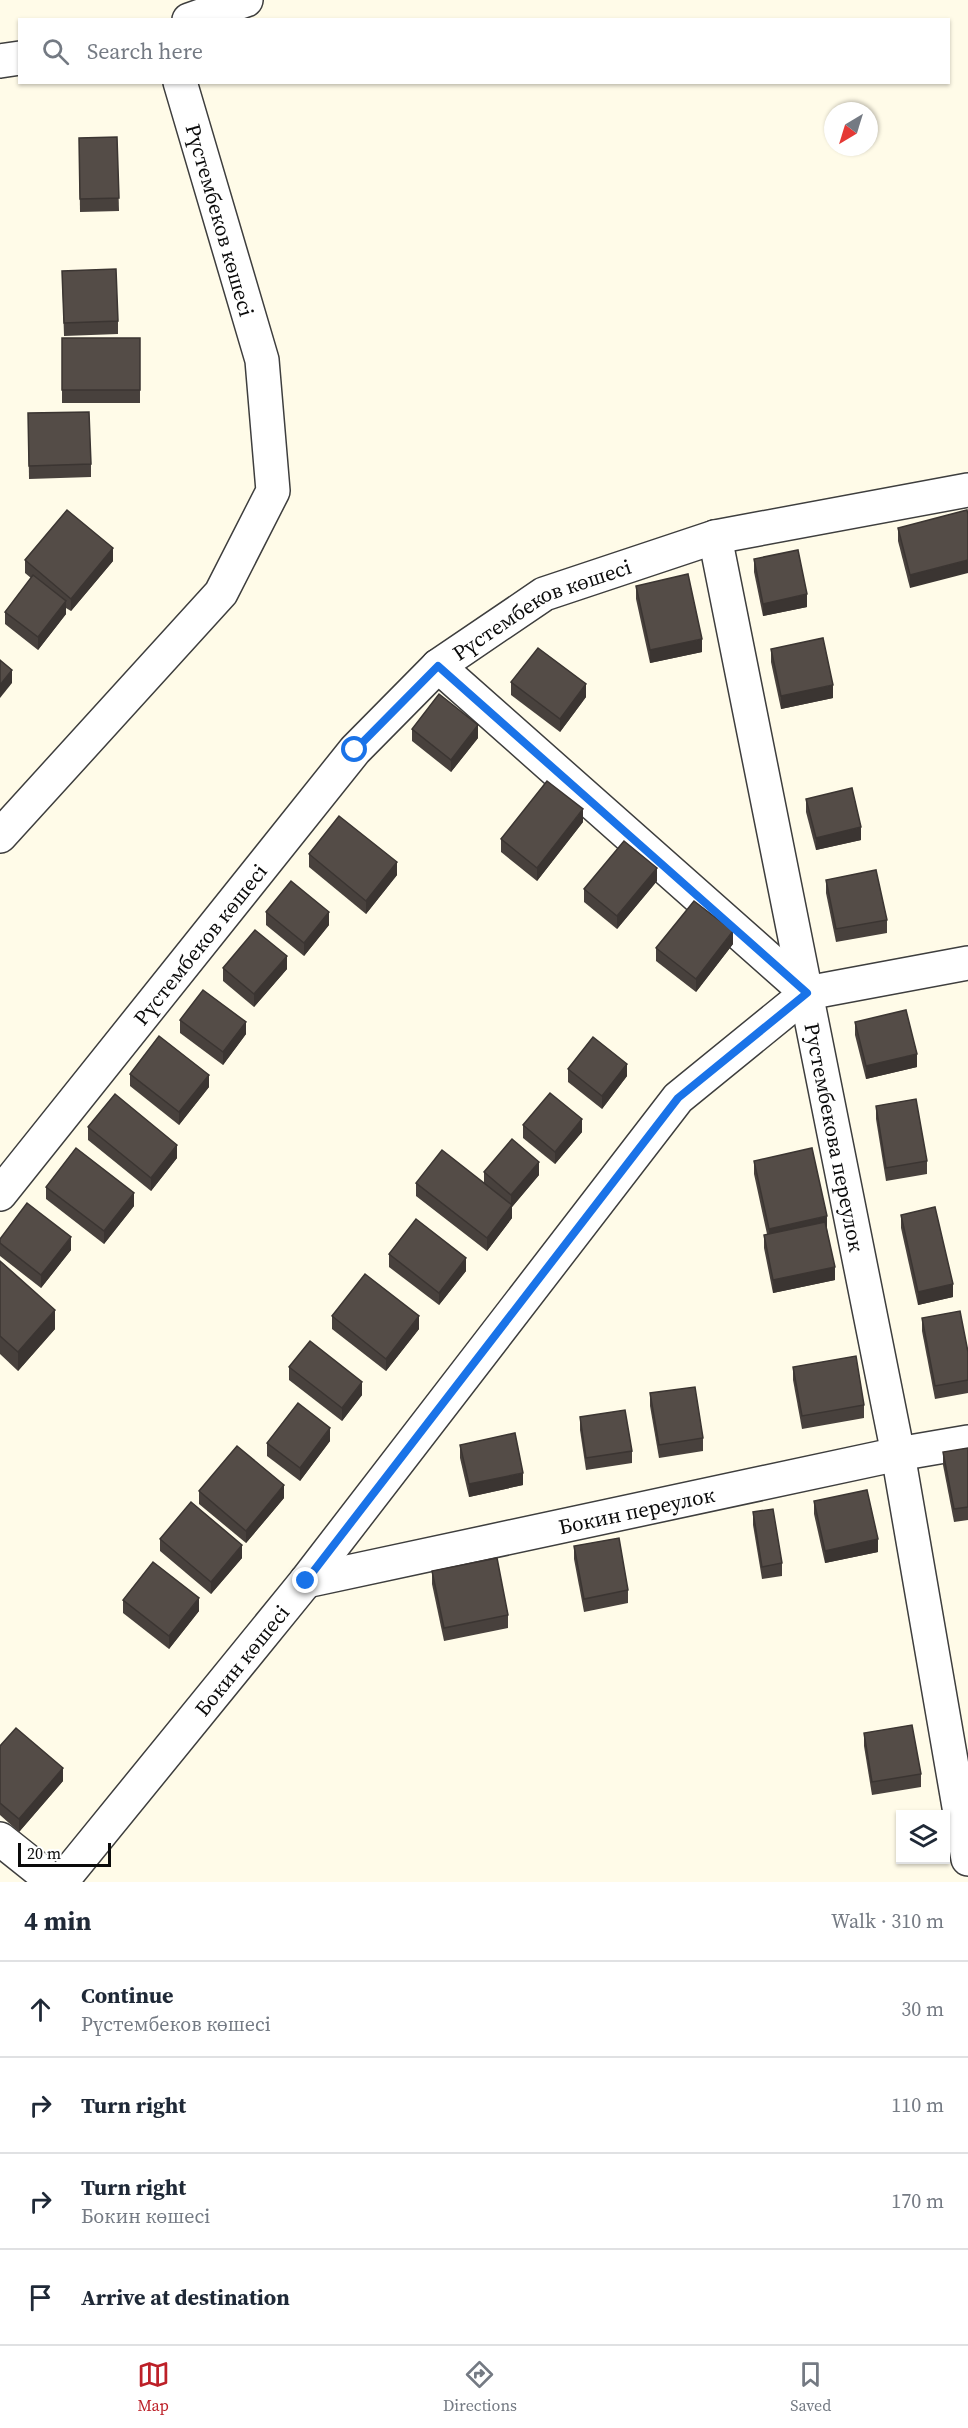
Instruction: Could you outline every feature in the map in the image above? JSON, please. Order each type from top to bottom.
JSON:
[{"type":"street","points":[[195,18],[246,0]]},
{"type":"street","points":[[0,61],[18,58]]},
{"type":"street","name":"Рүстембеков көшесі","points":[[0,836],[220,593],[273,491],[261,360],[181,84]]},
{"type":"street","name":"Рүстембеков көшесі","points":[[0,1194],[355,750],[438,666],[544,594],[715,537],[968,489]]},
{"type":"street","name":"Рустембекова переулок","points":[[715,537],[898,1454],[968,1859]]},
{"type":"street","points":[[438,666],[807,993]]},
{"type":"street","name":"Бокин көшесі","points":[[61,1882],[306,1581],[678,1098],[807,993],[968,963]]},
{"type":"street","name":"Бокин переулок","points":[[306,1581],[898,1454],[968,1442]]},
{"type":"street","points":[[0,1839],[54,1882]]},
{"type":"building","points":[[117,137],[119,198],[80,199],[79,138]]},
{"type":"building","points":[[116,269],[118,321],[64,323],[62,271]]},
{"type":"building","points":[[62,338],[140,338],[140,390],[62,390]]},
{"type":"building","points":[[89,412],[91,464],[29,466],[28,413]]},
{"type":"building","points":[[67,510],[113,548],[71,599],[25,560]]},
{"type":"building","points":[[967,510],[968,560],[910,575],[898,528]]},
{"type":"building","points":[[798,550],[807,594],[763,604],[754,559]]},
{"type":"building","points":[[688,574],[702,639],[650,650],[636,586]]},
{"type":"building","points":[[33,575],[66,601],[38,637],[5,612]]},
{"type":"building","points":[[823,638],[833,685],[781,696],[771,649]]},
{"type":"building","points":[[538,648],[586,684],[560,719],[511,682]]},
{"type":"building","points":[[0,660],[12,670],[0,685]]},
{"type":"building","points":[[439,694],[478,725],[451,760],[412,729]]},
{"type":"building","points":[[547,781],[583,809],[537,868],[501,839]]},
{"type":"building","points":[[852,788],[861,827],[816,838],[806,799]]},
{"type":"building","points":[[339,816],[397,862],[366,901],[309,854]]},
{"type":"building","points":[[624,841],[657,868],[617,916],[584,889]]},
{"type":"building","points":[[876,870],[887,920],[836,929],[826,880]]},
{"type":"building","points":[[291,881],[329,912],[304,943],[266,912]]},
{"type":"building","points":[[694,901],[733,931],[696,979],[656,948]]},
{"type":"building","points":[[255,930],[287,956],[254,994],[223,968]]},
{"type":"building","points":[[203,990],[246,1022],[223,1052],[180,1020]]},
{"type":"building","points":[[906,1010],[917,1054],[866,1066],[855,1022]]},
{"type":"building","points":[[159,1036],[209,1075],[179,1112],[130,1074]]},
{"type":"building","points":[[593,1037],[627,1064],[602,1096],[568,1069]]},
{"type":"building","points":[[550,1093],[582,1119],[555,1152],[523,1125]]},
{"type":"building","points":[[115,1094],[177,1145],[151,1178],[88,1127]]},
{"type":"building","points":[[916,1099],[927,1161],[886,1168],[876,1106]]},
{"type":"building","points":[[512,1139],[539,1162],[511,1195],[484,1172]]},
{"type":"building","points":[[76,1148],[134,1193],[104,1231],[46,1187]]},
{"type":"building","points":[[812,1148],[827,1216],[769,1229],[754,1161]]},
{"type":"building","points":[[442,1150],[512,1205],[487,1238],[416,1183]]},
{"type":"building","points":[[27,1203],[71,1237],[41,1275],[0,1243],[0,1239]]},
{"type":"building","points":[[935,1207],[953,1284],[918,1292],[901,1215]]},
{"type":"building","points":[[416,1219],[466,1258],[439,1293],[389,1254]]},
{"type":"building","points":[[825,1222],[835,1267],[773,1280],[764,1235]]},
{"type":"building","points":[[0,1261],[55,1310],[18,1352],[0,1336]]},
{"type":"building","points":[[365,1274],[419,1316],[386,1359],[332,1316]]},
{"type":"building","points":[[960,1311],[968,1352],[968,1380],[935,1386],[922,1318]]},
{"type":"building","points":[[310,1341],[362,1382],[342,1408],[289,1367]]},
{"type":"building","points":[[856,1356],[864,1405],[802,1416],[793,1367]]},
{"type":"building","points":[[695,1387],[703,1438],[659,1445],[650,1393]]},
{"type":"building","points":[[298,1403],[330,1428],[300,1468],[267,1443]]},
{"type":"building","points":[[625,1410],[632,1451],[586,1458],[580,1417]]},
{"type":"building","points":[[515,1433],[523,1473],[469,1484],[460,1445]]},
{"type":"building","points":[[237,1446],[284,1485],[246,1531],[199,1491]]},
{"type":"building","points":[[968,1448],[968,1507],[954,1509],[943,1452]]},
{"type":"building","points":[[867,1490],[878,1539],[825,1551],[814,1501]]},
{"type":"building","points":[[191,1502],[242,1545],[211,1582],[160,1539]]},
{"type":"building","points":[[773,1509],[782,1563],[762,1567],[753,1512]]},
{"type":"building","points":[[619,1538],[628,1590],[584,1599],[574,1546]]},
{"type":"building","points":[[497,1558],[508,1615],[444,1628],[432,1571]]},
{"type":"building","points":[[153,1562],[199,1598],[169,1636],[123,1600]]},
{"type":"building","points":[[912,1725],[921,1774],[872,1782],[864,1733]]},
{"type":"building","points":[[16,1728],[63,1768],[19,1819],[0,1803],[0,1746]]},
{"type":"route","points":[[306,1581],[678,1098],[807,993],[438,666],[355,750]]}]
